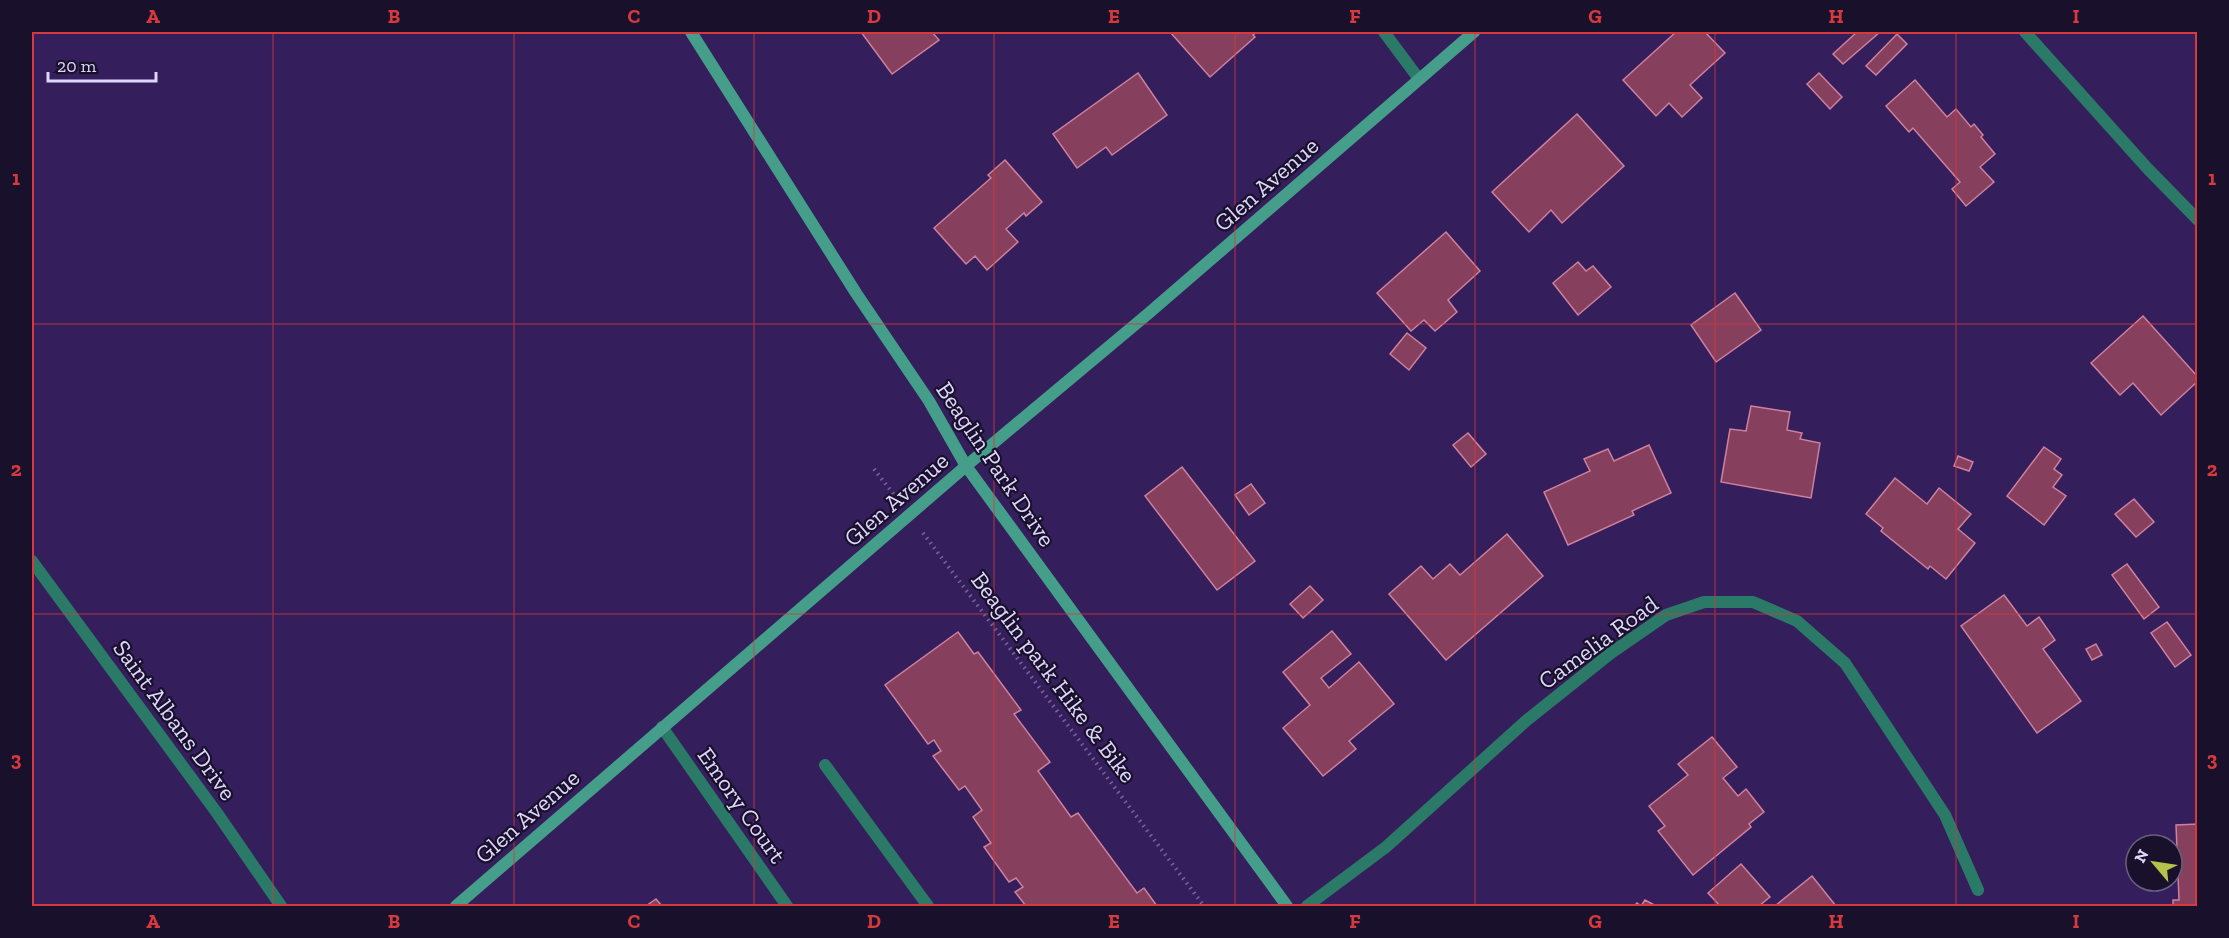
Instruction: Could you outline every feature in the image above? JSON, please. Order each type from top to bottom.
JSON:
[{"type":"street","name":"Beaglin Park Drive","points":[[691,32],[856,293],[929,401],[966,466],[1287,906]]},
{"type":"street","points":[[1384,32],[1419,79]]},
{"type":"street","name":"Glen Avenue","points":[[456,906],[966,466],[1149,314],[1474,32]]},
{"type":"street","points":[[2025,32],[2148,169],[2198,220]]},
{"type":"street","name":"Saint Albans Drive","points":[[32,561],[217,813],[281,906]]},
{"type":"street","name":"Camelia Road","points":[[1306,906],[1386,847],[1527,720],[1611,653],[1666,615],[1704,602],[1753,602],[1788,617],[1797,621],[1845,663],[1945,815],[1978,890]]},
{"type":"street","name":"Emory Court","points":[[662,727],[787,906]]},
{"type":"street","points":[[825,765],[928,906]]},
{"type":"path","name":"Beaglin park Hike & Bike","points":[[874,469],[1204,906]]},
{"type":"building","points":[[861,32],[932,32],[939,40],[892,74]]},
{"type":"building","points":[[1170,32],[1257,32],[1253,35],[1255,37],[1210,77]]},
{"type":"building","points":[[1676,32],[1705,32],[1725,53],[1690,85],[1702,98],[1682,117],[1669,103],[1656,116],[1623,80]]},
{"type":"building","points":[[1857,32],[1880,32],[1843,64],[1833,54]]},
{"type":"building","points":[[1897,34],[1907,44],[1876,75],[1866,66]]},
{"type":"building","points":[[1138,73],[1167,115],[1112,155],[1106,147],[1077,168],[1053,134]]},
{"type":"building","points":[[1819,73],[1842,97],[1830,109],[1807,84]]},
{"type":"building","points":[[1915,80],[1947,117],[1956,109],[1971,127],[1974,124],[1995,154],[1980,167],[1994,182],[1966,206],[1952,189],[1960,182],[1913,128],[1909,132],[1886,106]]},
{"type":"building","points":[[1577,114],[1624,166],[1562,223],[1551,210],[1529,232],[1492,192]]},
{"type":"building","points":[[1005,160],[1042,202],[1026,216],[1024,213],[1006,229],[1018,242],[987,270],[975,256],[966,264],[934,228],[991,178],[988,175]]},
{"type":"building","points":[[1446,232],[1480,271],[1448,300],[1457,312],[1435,331],[1424,320],[1411,331],[1377,293]]},
{"type":"building","points":[[1578,262],[1586,271],[1593,266],[1611,287],[1578,315],[1553,283]]},
{"type":"building","points":[[1735,293],[1761,330],[1716,362],[1691,325]]},
{"type":"building","points":[[2143,316],[2198,377],[2198,381],[2161,415],[2133,383],[2120,395],[2091,363]]},
{"type":"building","points":[[1407,333],[1426,348],[1409,370],[1390,354]]},
{"type":"building","points":[[1751,406],[1790,412],[1787,430],[1802,433],[1800,439],[1820,443],[1811,498],[1721,482],[1730,429],[1746,431]]},
{"type":"building","points":[[1468,433],[1486,454],[1471,467],[1453,445]]},
{"type":"building","points":[[1649,445],[1671,493],[1632,511],[1634,515],[1568,545],[1544,492],[1590,471],[1584,459],[1608,449],[1614,461]]},
{"type":"building","points":[[2044,447],[2061,459],[2054,469],[2062,475],[2053,487],[2066,496],[2044,525],[2007,496]]},
{"type":"building","points":[[1958,456],[1973,462],[1969,471],[1954,466]]},
{"type":"building","points":[[1182,467],[1255,561],[1217,590],[1145,496]]},
{"type":"building","points":[[1895,478],[1927,504],[1939,488],[1971,514],[1958,529],[1975,543],[1946,579],[1930,566],[1928,569],[1881,531],[1883,528],[1866,514]]},
{"type":"building","points":[[1251,484],[1265,503],[1249,515],[1235,495]]},
{"type":"building","points":[[2134,499],[2154,522],[2136,537],[2115,514]]},
{"type":"building","points":[[1507,534],[1543,576],[1446,660],[1389,594],[1421,566],[1433,579],[1450,564],[1460,575]]},
{"type":"building","points":[[2127,564],[2159,607],[2144,619],[2112,575]]},
{"type":"building","points":[[1310,586],[1323,600],[1303,618],[1290,604]]},
{"type":"building","points":[[2004,595],[2027,626],[2039,617],[2055,640],[2043,649],[2081,701],[2037,733],[1961,626]]},
{"type":"building","points":[[2167,622],[2191,655],[2175,667],[2151,633]]},
{"type":"building","points":[[1332,631],[1351,654],[1321,678],[1329,688],[1359,662],[1394,704],[1349,741],[1356,749],[1323,776],[1283,728],[1310,705],[1283,672]]},
{"type":"building","points":[[958,632],[974,654],[978,652],[1021,710],[1014,714],[1050,762],[1038,771],[1071,817],[1078,813],[1137,893],[1144,888],[1157,906],[1026,906],[1015,892],[1023,887],[1016,878],[1009,882],[984,847],[991,843],[973,817],[982,810],[965,786],[959,790],[933,756],[941,751],[934,740],[928,744],[885,685]]},
{"type":"building","points":[[2096,644],[2102,655],[2092,660],[2086,649]]},
{"type":"building","points":[[1712,737],[1737,767],[1723,778],[1738,796],[1746,789],[1764,812],[1749,824],[1751,827],[1693,875],[1658,831],[1665,826],[1649,806],[1688,775],[1678,764]]},
{"type":"building","points":[[2198,824],[2198,906],[2173,906],[2173,900],[2179,900],[2179,893],[2184,893],[2184,833],[2176,833],[2176,825]]},
{"type":"building","points":[[1741,864],[1770,897],[1759,906],[1720,906],[1708,893]]},
{"type":"building","points":[[1812,876],[1836,906],[1775,906]]},
{"type":"building","points":[[656,899],[662,906],[646,906]]},
{"type":"building","points":[[1645,900],[1656,906],[1641,906]]}]
